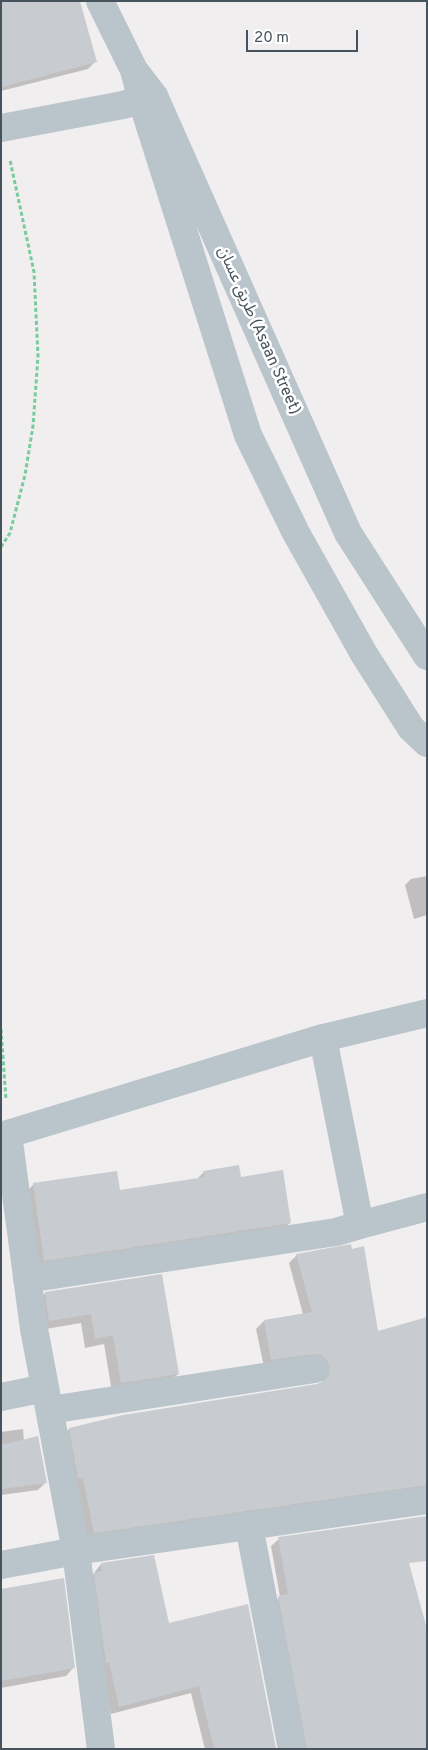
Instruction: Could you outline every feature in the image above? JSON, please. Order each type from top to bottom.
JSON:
[{"type":"street","points":[[100,1],[148,98],[248,435],[296,533],[364,654],[411,728],[427,743]]},
{"type":"street","points":[[2,128],[148,98]]},
{"type":"street","name":"طريق عسان (Asaan Street)","points":[[148,98],[348,533],[427,656]]},
{"type":"street","points":[[101,1749],[76,1551],[27,1279],[8,1134],[323,1038],[427,1013]]},
{"type":"street","points":[[323,1038],[360,1225]]},
{"type":"street","points":[[27,1279],[336,1232],[427,1207]]},
{"type":"street","points":[[1,1397],[48,1399],[314,1370]]},
{"type":"street","points":[[1,1565],[76,1551],[427,1500]]},
{"type":"street","points":[[249,1526],[292,1749]]},
{"type":"path","points":[[1,547],[10,533],[25,475],[33,426],[38,356],[34,272],[2,128]]},
{"type":"path","points":[[1,1029],[8,1134]]},
{"type":"building","points":[[1,1],[80,1],[97,62],[1,87]]},
{"type":"building","points":[[239,1165],[241,1177],[283,1170],[291,1223],[44,1261],[33,1183],[117,1171],[120,1190],[205,1177],[203,1171]]},
{"type":"building","points":[[351,1244],[352,1249],[364,1246],[378,1331],[427,1317],[427,1485],[94,1533],[83,1478],[78,1478],[69,1428],[123,1415],[317,1384],[324,1381],[329,1375],[330,1367],[327,1360],[321,1355],[313,1354],[271,1360],[264,1320],[312,1312],[296,1254]]},
{"type":"building","points":[[162,1274],[179,1374],[121,1383],[113,1335],[95,1339],[91,1314],[49,1321],[45,1292]]},
{"type":"building","points":[[38,1436],[47,1483],[1,1489],[1,1445]]},
{"type":"building","points":[[427,1516],[427,1561],[409,1563],[427,1629],[427,1749],[307,1749],[278,1596],[288,1594],[278,1537]]},
{"type":"building","points":[[154,1555],[169,1623],[248,1604],[276,1749],[214,1749],[199,1686],[119,1707],[109,1662],[106,1663],[94,1573],[102,1571],[101,1563]]},
{"type":"building","points":[[64,1578],[75,1668],[1,1681],[1,1589]]}]
